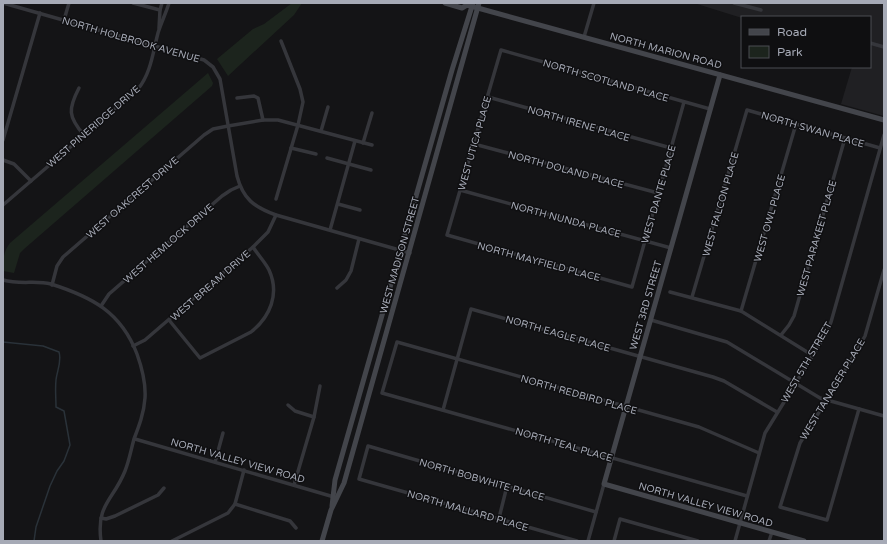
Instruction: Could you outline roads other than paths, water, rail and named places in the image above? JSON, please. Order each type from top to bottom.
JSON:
[{"type":"street","name":"NORTH HOLBROOK AVENUE","points":[[3,3],[201,59],[213,67],[220,79],[240,186],[247,198],[264,210],[276,215],[410,253]]},
{"type":"street","points":[[64,20],[68,3]]},
{"type":"street","points":[[133,3],[160,10]]},
{"type":"street","name":"WEST PINERIDGE DRIVE","points":[[159,31],[160,10],[162,3]]},
{"type":"street","name":"WEST PINERIDGE DRIVE","points":[[3,205],[141,85],[148,70],[169,3]]},
{"type":"street","name":"NORTH MARION ROAD","points":[[445,3],[462,8],[469,4],[479,6],[584,37],[884,120]]},
{"type":"street","points":[[584,37],[594,3]]},
{"type":"street","points":[[734,3],[760,10]]},
{"type":"street","name":"WEST MADISON STREET","points":[[335,497],[335,480],[401,251],[469,4]]},
{"type":"street","name":"WEST MADISON STREET","points":[[322,541],[335,497],[344,483],[479,6]]},
{"type":"street","points":[[3,140],[40,13]]},
{"type":"street","points":[[276,199],[302,108],[302,97],[281,41]]},
{"type":"street","points":[[871,43],[884,47]]},
{"type":"street","name":"WEST UTICA PLACE","points":[[447,236],[501,50]]},
{"type":"street","name":"NORTH SCOTLAND PLACE","points":[[501,50],[710,109]]},
{"type":"street","name":"WEST 3RD STREET","points":[[588,541],[720,75]]},
{"type":"street","points":[[79,88],[72,102],[71,114],[75,124],[84,135]]},
{"type":"street","points":[[237,98],[254,96],[258,98],[263,120]]},
{"type":"street","name":"NORTH IRENE PLACE","points":[[488,97],[671,148]]},
{"type":"street","name":"WEST DANTE PLACE","points":[[632,287],[684,102]]},
{"type":"street","points":[[320,131],[328,107]]},
{"type":"street","name":"NORTH SWAN PLACE","points":[[747,110],[880,148]]},
{"type":"street","name":"WEST FALCON PLACE","points":[[692,297],[747,110]]},
{"type":"street","points":[[364,143],[372,113]]},
{"type":"street","name":"WEST OAKCREST DRIVE","points":[[52,284],[58,263],[65,255],[204,135],[213,129],[263,120],[278,120],[372,145]]},
{"type":"street","name":"WEST OWL PLACE","points":[[741,311],[796,124]]},
{"type":"street","name":"WEST 5TH STREET","points":[[735,541],[765,433],[826,334],[831,322],[884,135]]},
{"type":"street","name":"WEST PARAKEET PLACE","points":[[781,335],[790,325],[794,316],[845,138]]},
{"type":"street","points":[[330,230],[355,141]]},
{"type":"street","name":"NORTH DOLAND PLACE","points":[[474,144],[658,193]]},
{"type":"street","points":[[291,148],[316,154]]},
{"type":"street","points":[[327,158],[371,170]]},
{"type":"street","points":[[3,160],[14,164],[31,180]]},
{"type":"street","name":"WEST HEMLOCK DRIVE","points":[[100,306],[109,294],[222,196],[240,186]]},
{"type":"street","name":"NORTH NUNDA PLACE","points":[[460,190],[671,248]]},
{"type":"street","points":[[338,204],[360,210]]},
{"type":"street","name":"WEST BREAM DRIVE","points":[[134,346],[145,340],[253,247],[268,232],[276,215]]},
{"type":"street","name":"NORTH MAYFIELD PLACE","points":[[447,236],[632,287]]},
{"type":"street","points":[[337,288],[346,280],[351,271],[359,239]]},
{"type":"street","points":[[169,320],[200,358],[251,332],[263,320],[270,310],[273,288],[273,282],[268,269],[253,247]]},
{"type":"street","name":"WEST TANAGER PLACE","points":[[859,409],[827,520],[780,507],[800,444],[865,336],[884,270]]},
{"type":"street","points":[[3,280],[16,283],[42,282],[52,284],[90,299],[119,322],[134,346],[140,363],[145,389],[143,410],[123,476],[105,506],[101,518],[101,541]]},
{"type":"street","points":[[670,292],[741,311],[812,355]]},
{"type":"street","name":"NORTH EAGLE PLACE","points":[[457,359],[471,309],[724,381],[777,412]]},
{"type":"street","points":[[650,320],[727,342],[826,400],[884,416]]},
{"type":"street","name":"NORTH REDBIRD PLACE","points":[[382,393],[396,342],[705,429],[759,453]]},
{"type":"street","points":[[443,410],[457,359]]},
{"type":"street","points":[[294,485],[314,417],[320,386]]},
{"type":"street","name":"NORTH TEAL PLACE","points":[[382,393],[747,496]]},
{"type":"street","points":[[288,405],[295,411],[314,417]]},
{"type":"street","points":[[215,462],[223,433]]},
{"type":"street","name":"NORTH VALLEY VIEW ROAD","points":[[135,439],[335,497]]},
{"type":"street","name":"NORTH MALLARD PLACE","points":[[368,446],[359,479],[577,541]]},
{"type":"street","name":"NORTH BOBWHITE PLACE","points":[[368,446],[596,512]]},
{"type":"street","points":[[172,541],[228,513],[235,504],[244,470]]},
{"type":"street","name":"NORTH VALLEY VIEW ROAD","points":[[604,484],[804,541]]},
{"type":"street","points":[[499,518],[508,486]]},
{"type":"street","points":[[101,518],[111,518],[130,510],[158,496],[164,488]]},
{"type":"street","points":[[235,504],[290,521],[296,528]]},
{"type":"street","points":[[614,541],[620,519],[698,541]]},
{"type":"street","points":[[769,541],[772,532]]},
{"type":"waterway","points":[[3,342],[43,346],[59,352],[60,355],[56,383],[56,407],[64,411],[70,445],[64,461],[57,471],[50,486],[36,527],[34,541]]}]
